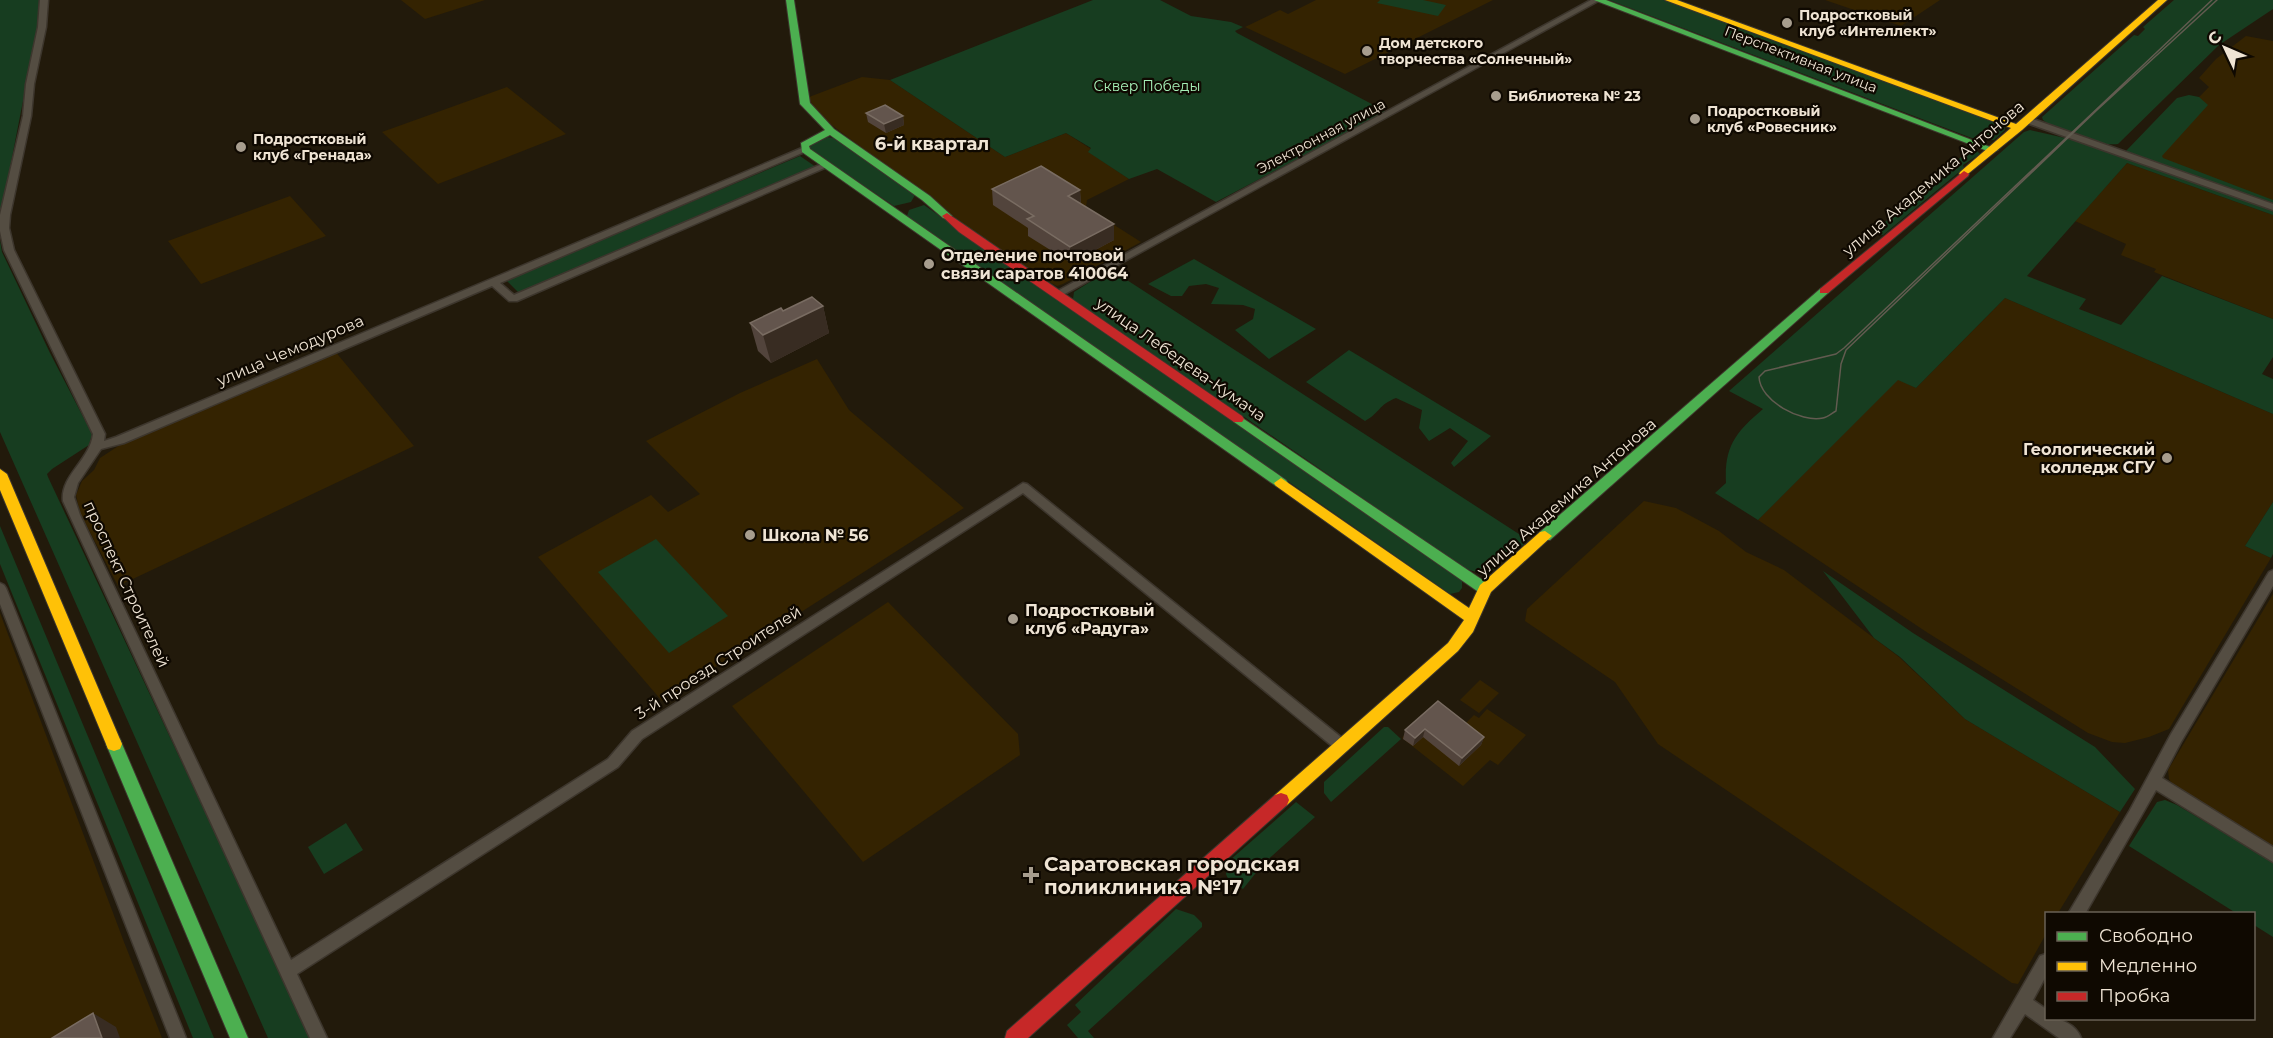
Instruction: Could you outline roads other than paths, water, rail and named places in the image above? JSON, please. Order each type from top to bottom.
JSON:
[{"type":"street","points":[[44,0],[42,27],[30,84],[27,116],[4,228],[9,250],[74,386],[94,421],[99,434],[99,446]]},
{"type":"street","name":"улица Лебедева-Кумача","points":[[790,0],[805,104],[911,205],[1472,618]]},
{"type":"street","name":"Перспективная улица","points":[[1597,0],[1993,150]]},
{"type":"street","name":"Электронная улица","points":[[1057,294],[1597,0]]},
{"type":"street","name":"Перспективная улица","points":[[1669,0],[2023,124],[2273,207]]},
{"type":"street","name":"улица Академика Антонова","points":[[1014,1038],[1453,647],[1468,628],[1485,589],[1841,276],[1993,150],[2163,0]]},
{"type":"street","name":"улица Чемодурова","points":[[99,446],[120,440],[805,150],[804,144],[831,131]]},
{"type":"street","name":"улица Лебедева-Кумача","points":[[805,150],[825,166],[963,230],[1485,589]]},
{"type":"street","points":[[492,282],[513,299],[825,166]]},
{"type":"street","name":"проспект Строителей","points":[[99,446],[74,482],[68,496],[74,515],[319,1038]]},
{"type":"street","points":[[0,474],[239,1038]]},
{"type":"street","name":"3-й проезд Строителей","points":[[288,971],[613,764],[637,735],[1023,487],[1342,746]]},
{"type":"street","points":[[2077,912],[2273,574]]},
{"type":"street","points":[[0,588],[178,1038]]},
{"type":"street","points":[[2153,780],[2273,855]]},
{"type":"street","points":[[2001,1038],[2045,964]]},
{"type":"street","points":[[2022,1002],[2045,1018]]},
{"type":"street","points":[[2048,1020],[2073,1038]]},
{"type":"tram line","points":[[2212,0],[1844,348],[1836,354],[1765,371],[1759,377],[1766,394],[1783,408],[1804,417],[1823,418],[1836,411],[1841,364],[1846,350],[2097,110],[2217,0]]},
{"type":"place","name":"Подростковый клуб «Интеллект»","points":[[1787,23]]},
{"type":"place","name":"Дом детского творчества «Солнечный»","points":[[1367,51]]},
{"type":"place","name":"Библиотека № 23","points":[[1496,96]]},
{"type":"place","name":"Подростковый клуб «Ровесник»","points":[[1695,119]]},
{"type":"place","name":"Подростковый клуб «Гренада»","points":[[241,147]]},
{"type":"place","name":"Отделение почтовой связи саратов 410064","points":[[929,264]]},
{"type":"place","name":"Геологический колледж СГУ","points":[[2167,458]]},
{"type":"place","name":"Школа № 56","points":[[750,535]]},
{"type":"place","name":"Подростковый клуб «Радуга»","points":[[1013,619]]},
{"type":"place","name":"Саратовская городская поликлиника №17","points":[[1031,875]]},
{"type":"district","name":"6-й квартал","points":[[932,144]]},
{"type":"park label","name":"Сквер Победы","points":[[1147,86]]}]
